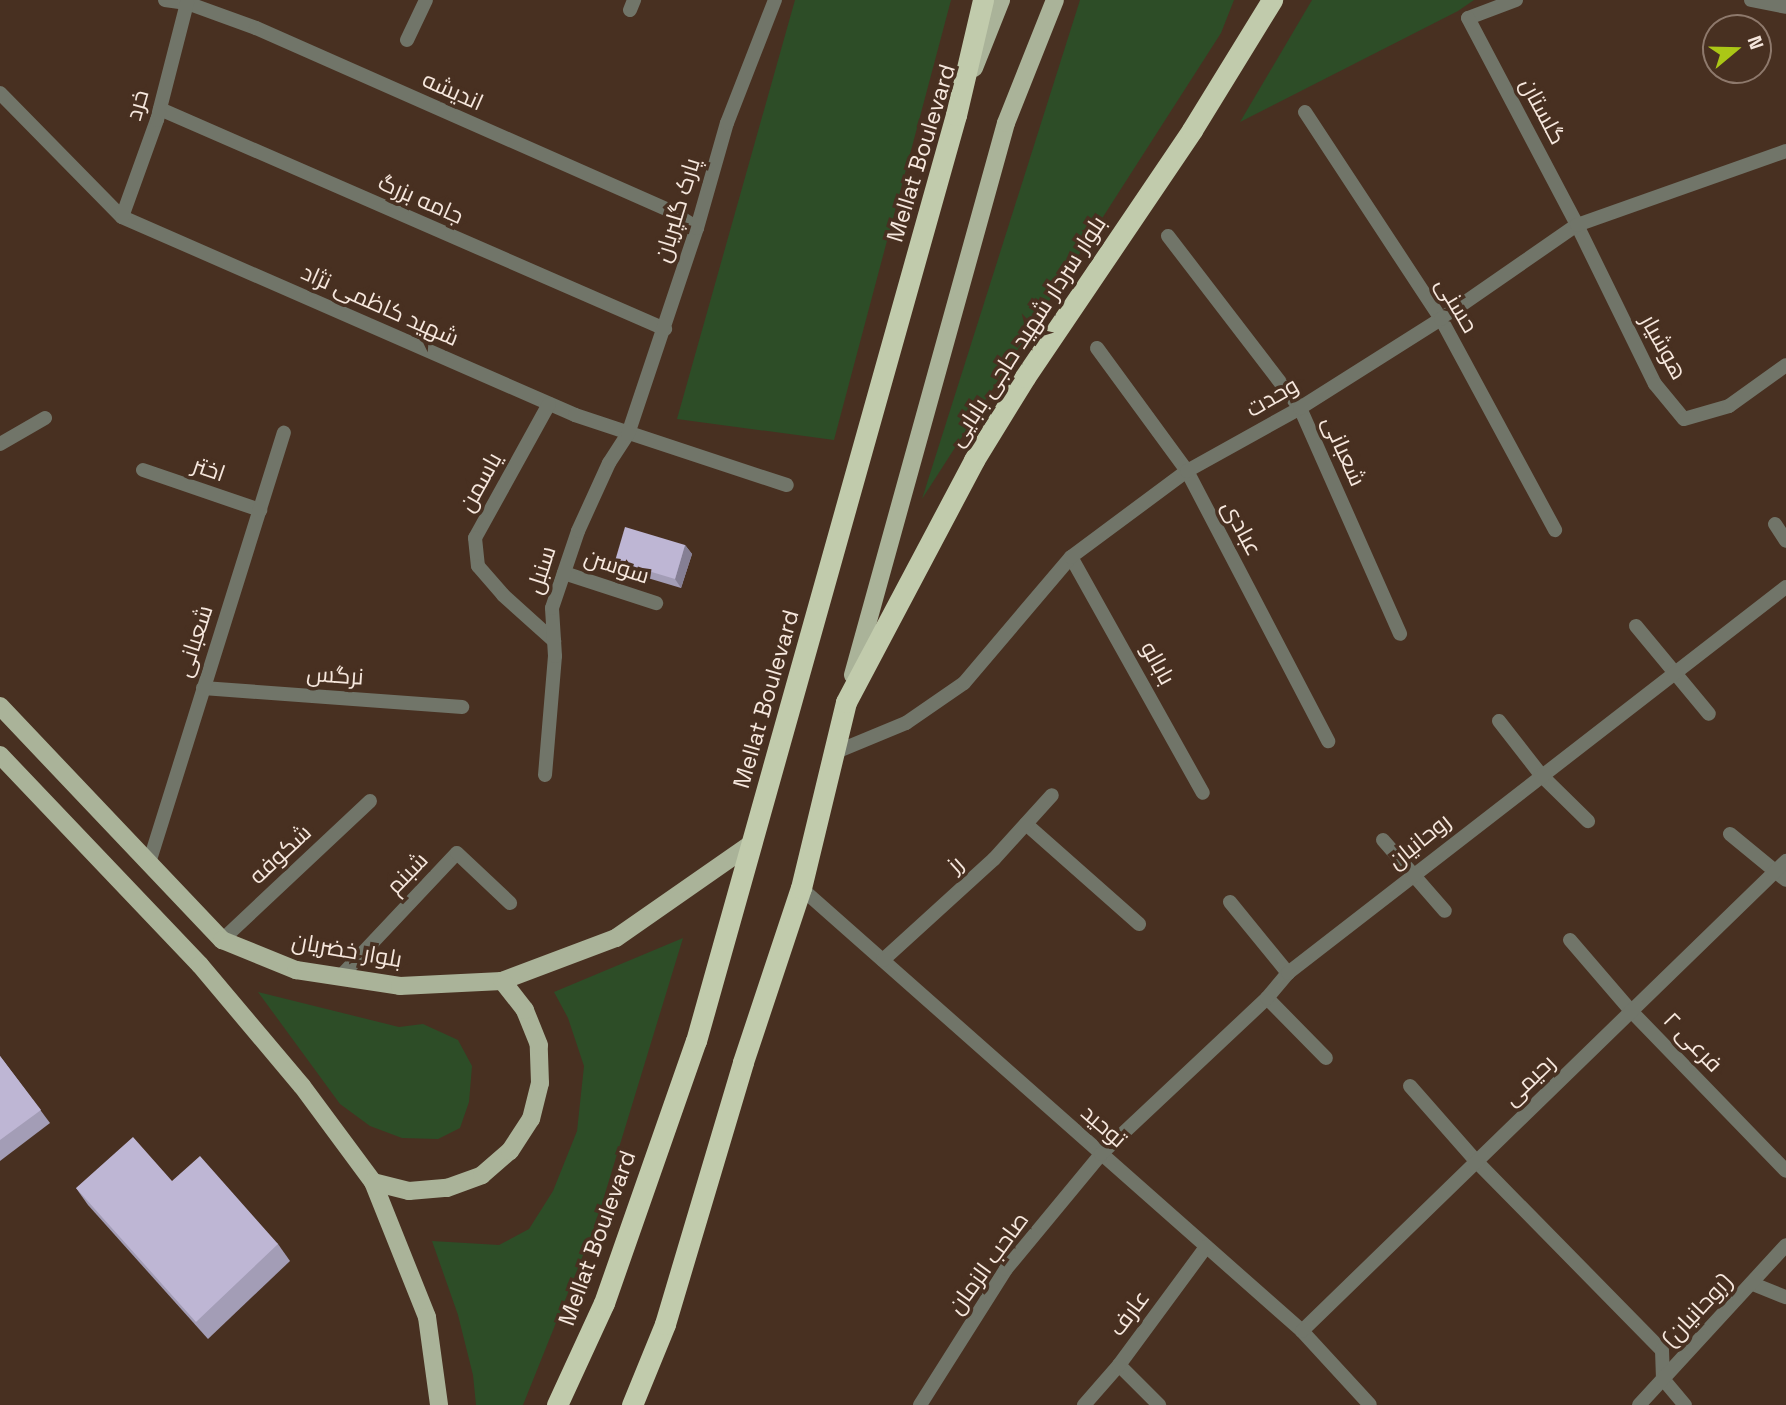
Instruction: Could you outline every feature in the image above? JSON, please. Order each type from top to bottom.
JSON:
[{"type":"highway","points":[[956,115],[983,0]]},
{"type":"highway","name":"بلوار سردار شهید حاجی بابایی","points":[[846,702],[974,460],[1025,377],[1192,130],[1272,0]]},
{"type":"highway","name":"Mellat Boulevard","points":[[557,1405],[604,1303],[687,1067],[956,115]]},
{"type":"highway","points":[[632,1405],[665,1324],[743,1062],[801,888],[831,754],[846,702]]},
{"type":"main road","name":"Mellat Boulevard","points":[[956,115],[1001,0]]},
{"type":"main road","points":[[846,702],[1006,123],[1055,0]]},
{"type":"main road","name":"بلوار خضریان","points":[[0,706],[222,940],[296,970],[400,986],[502,981],[616,938],[752,843]]},
{"type":"main road","points":[[0,755],[201,965],[302,1086],[373,1182],[426,1317],[439,1405]]},
{"type":"main road","points":[[373,1182],[409,1191],[447,1188],[482,1175],[510,1151],[531,1119],[540,1083],[539,1045],[525,1010],[502,981]]},
{"type":"street","name":"اندیشه","points":[[165,0],[187,3],[256,28],[670,211],[697,228]]},
{"type":"street","points":[[407,40],[426,0]]},
{"type":"street","name":"گلستان","points":[[1516,0],[1468,18],[1577,225]]},
{"type":"street","points":[[1751,0],[1786,8]]},
{"type":"street","name":"پارک گلپریان","points":[[628,435],[697,228],[727,123],[773,1]]},
{"type":"street","name":"خرد","points":[[122,217],[160,109],[187,3]]},
{"type":"street","name":"شهید کاظمی نژاد","points":[[0,93],[122,217],[549,404],[628,435],[787,485]]},
{"type":"street","name":"جامه بزرگ","points":[[160,109],[665,328]]},
{"type":"street","name":"حسنی","points":[[1305,113],[1441,319],[1555,530]]},
{"type":"street","name":"وحدت","points":[[831,754],[906,723],[964,683],[1071,557],[1187,471],[1300,408],[1441,319],[1577,225],[1786,151]]},
{"type":"street","name":"هوشیار","points":[[1577,225],[1655,384],[1684,419],[1729,406],[1786,365]]},
{"type":"street","name":"شعبانی","points":[[1168,236],[1300,408],[1400,634]]},
{"type":"street","name":"عبادی","points":[[1097,348],[1187,471],[1328,741]]},
{"type":"street","name":"یاسمن","points":[[549,404],[475,538],[478,566],[503,595],[554,641]]},
{"type":"street","points":[[0,444],[46,418]]},
{"type":"street","name":"شعبانی","points":[[149,863],[284,433]]},
{"type":"street","name":"سنبل","points":[[545,775],[554,641],[552,608],[578,531],[609,463],[628,435]]},
{"type":"street","name":"اختر","points":[[143,470],[260,510]]},
{"type":"street","points":[[1775,524],[1786,541]]},
{"type":"street","name":"بابالو","points":[[1071,557],[1203,793]]},
{"type":"street","name":"سوسن","points":[[564,573],[656,603]]},
{"type":"street","name":"روحانیان","points":[[1101,1154],[1267,998],[1288,973],[1786,587]]},
{"type":"street","points":[[1636,626],[1709,714]]},
{"type":"street","name":"نرگس","points":[[204,688],[462,708]]},
{"type":"street","points":[[1499,721],[1541,775],[1588,821]]},
{"type":"street","name":"رز","points":[[883,961],[994,859],[1052,795]]},
{"type":"street","name":"شکوفه","points":[[222,940],[370,802]]},
{"type":"street","points":[[1026,824],[1139,924]]},
{"type":"street","points":[[1730,834],[1783,871]]},
{"type":"street","points":[[1382,840],[1412,877],[1445,911]]},
{"type":"street","name":"شبنم","points":[[340,977],[457,853],[510,903]]},
{"type":"street","name":"رحیمی","points":[[1302,1331],[1632,1012],[1783,871]]},
{"type":"street","name":"توحید","points":[[801,888],[1302,1331],[1370,1405]]},
{"type":"street","points":[[1230,902],[1288,973]]},
{"type":"street","name":"فرعی ۲","points":[[1570,940],[1632,1012],[1786,1171]]},
{"type":"street","points":[[1267,998],[1326,1058]]},
{"type":"street","points":[[1410,1086],[1477,1162],[1662,1350],[1663,1379],[1685,1405]]},
{"type":"street","name":"صاحب الزمان","points":[[920,1405],[1006,1269],[1101,1154]]},
{"type":"street","name":"(روحانیان)","points":[[1639,1405],[1786,1245]]},
{"type":"street","name":"عارف","points":[[1084,1405],[1119,1365],[1206,1247]]},
{"type":"street","points":[[1753,1284],[1786,1297]]},
{"type":"street","points":[[1119,1365],[1158,1405]]},
{"type":"green space","points":[[795,0],[951,0],[834,440],[677,419]]},
{"type":"green space","points":[[1080,0],[1234,0],[1221,33],[922,499]]},
{"type":"green space","points":[[1312,0],[1474,0],[1458,11],[1240,122]]},
{"type":"green space","points":[[683,938],[596,1223],[523,1405],[476,1405],[473,1375],[458,1315],[432,1241],[499,1245],[529,1229],[553,1191],[577,1131],[584,1066],[568,1018],[554,992]]},
{"type":"green space","points":[[258,992],[399,1027],[423,1024],[458,1040],[472,1066],[469,1102],[460,1128],[438,1139],[402,1138],[370,1126],[340,1104]]},
{"type":"building","points":[[625,527],[685,545],[675,579],[615,561]]},
{"type":"building","points":[[0,1056],[41,1110],[0,1140]]},
{"type":"building","points":[[133,1137],[172,1181],[200,1156],[278,1244],[196,1322],[76,1188]]}]
